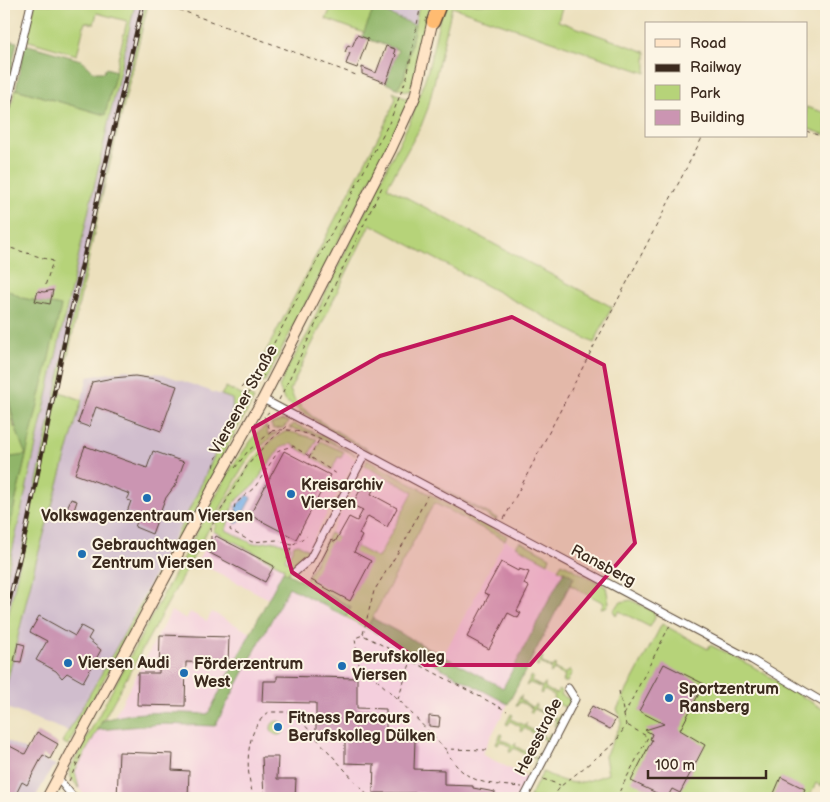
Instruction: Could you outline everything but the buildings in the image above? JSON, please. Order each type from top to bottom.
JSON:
[{"type":"highway","points":[[433,22],[438,4]]},
{"type":"main road","name":"Viersener Straße","points":[[47,798],[263,399],[404,124],[421,76],[433,22]]},
{"type":"street","points":[[4,119],[31,4]]},
{"type":"street","name":"Ransberg","points":[[263,399],[671,622],[776,673],[826,704]]},
{"type":"street","points":[[295,572],[310,559],[364,454]]},
{"type":"street","name":"Heesstraße","points":[[524,798],[574,699],[568,688]]},
{"type":"street","points":[[57,777],[74,798]]},
{"type":"path","points":[[164,4],[356,75]]},
{"type":"path","points":[[242,388],[264,362],[390,121],[407,77],[421,4]]},
{"type":"path","points":[[808,132],[826,138]]},
{"type":"path","points":[[500,527],[702,138]]},
{"type":"path","points":[[4,246],[53,261],[45,286]]},
{"type":"path","points":[[213,473],[216,459],[249,392],[266,372]]},
{"type":"path","points":[[211,540],[211,527],[247,466],[266,444],[284,430],[295,417]]},
{"type":"path","points":[[271,432],[284,430],[302,432],[336,447]]},
{"type":"path","points":[[309,458],[320,439]]},
{"type":"path","points":[[292,545],[277,540],[252,542],[230,530],[235,504],[255,486],[280,448],[293,446],[309,458],[337,474]]},
{"type":"path","points":[[363,635],[374,592],[405,541],[430,490]]},
{"type":"path","points":[[287,559],[292,545],[307,536]]},
{"type":"path","points":[[624,716],[671,622],[664,622]]},
{"type":"path","points":[[507,711],[363,635],[355,638],[358,663],[398,699],[445,749],[454,765],[463,774],[488,785],[529,788]]},
{"type":"path","points":[[398,699],[411,660]]},
{"type":"path","points":[[552,798],[561,786],[615,743],[626,725],[619,691]]},
{"type":"path","points":[[254,798],[249,785],[250,740],[256,728],[269,712],[293,712],[370,798]]},
{"type":"path","points":[[616,798],[648,738],[626,725]]},
{"type":"path","points":[[445,749],[487,750]]},
{"type":"path","points":[[536,775],[561,786]]},
{"type":"highlighted area","points":[[512,317],[604,365],[635,543],[530,665],[425,665],[292,572],[253,428],[380,356]]},
{"type":"shaded area","points":[[135,4],[145,4],[65,350],[4,636],[4,588]]},
{"type":"shaded area","points":[[376,4],[419,4],[415,25],[374,8]]},
{"type":"shaded area","points":[[125,370],[163,374],[232,399],[233,410],[229,426],[206,476],[119,642],[68,731],[4,707],[4,695],[34,569],[88,377]]},
{"type":"shaded area","points":[[317,439],[320,441],[312,457],[332,469],[338,456],[341,457],[344,452],[358,461],[354,469],[351,468],[308,549],[298,544],[287,561],[285,560],[290,546],[275,541],[253,544],[226,531],[234,503],[280,448],[291,444],[309,455]],"holes":[[[236,506],[246,509],[239,522],[234,521]]]},
{"type":"shaded area","points":[[366,466],[413,492],[377,558],[330,533]]},
{"type":"shaded area","points":[[213,531],[285,568],[269,599],[197,562]]},
{"type":"shaded area","points":[[505,540],[564,571],[503,688],[443,656]]},
{"type":"shaded area","name":"Berufskolleg Viersen","points":[[289,587],[508,704],[482,754],[530,779],[520,798],[86,798],[79,788],[75,771],[98,730],[162,724],[215,726]]},
{"type":"shaded area","name":"Förderzentrum West","points":[[171,611],[186,619],[190,612],[207,621],[212,612],[251,633],[208,714],[163,712],[114,717]]},
{"type":"shaded area","points":[[4,739],[57,766],[52,768],[35,798],[4,798]]},
{"type":"green space","points":[[35,4],[135,4],[4,588],[4,550],[26,456],[4,458],[4,371],[14,428],[61,307],[22,298],[4,288],[4,127],[16,89],[105,115],[127,21],[97,13],[94,24],[85,22],[77,55],[26,40]]},
{"type":"green space","points":[[145,4],[148,4],[103,192],[60,392],[82,400],[34,569],[4,695],[4,636],[65,350]]},
{"type":"green space","points":[[333,4],[376,4],[364,33],[326,19]]},
{"type":"green space","points":[[419,4],[431,4],[420,44],[414,86],[411,90],[407,91],[397,88],[404,78]]},
{"type":"green space","points":[[443,4],[563,4],[558,21],[645,52],[645,73],[452,7],[428,108],[421,126],[387,187],[612,307],[594,343],[370,224],[290,390],[295,401],[313,417],[363,447],[497,518],[496,520],[333,432],[284,400],[279,387],[288,367],[309,332],[326,291],[412,117],[428,70]]},
{"type":"green space","points":[[374,8],[415,25],[404,78],[397,88],[386,83],[398,50],[362,37]]},
{"type":"green space","points":[[4,39],[12,41],[4,72]]},
{"type":"green space","points":[[12,41],[17,42],[4,104],[4,72]]},
{"type":"green space","points":[[25,44],[81,60],[94,72],[104,72],[106,68],[116,71],[105,115],[16,89]]},
{"type":"green space","points":[[393,92],[409,100],[407,110],[265,381],[251,382],[268,360],[263,357],[387,120],[396,98]]},
{"type":"green space","points":[[808,108],[826,113],[826,135],[808,129]]},
{"type":"green space","points":[[4,288],[22,298],[61,306],[4,550],[4,479],[6,478],[4,458],[26,455],[18,434],[8,393],[4,352]]},
{"type":"green space","points":[[226,387],[245,397],[247,394],[254,399],[68,745],[62,742],[122,637],[180,529],[227,429],[232,415],[232,399],[221,395]]},
{"type":"green space","points":[[283,420],[289,422],[283,428],[273,429],[271,424]]},
{"type":"green space","points":[[294,424],[323,436],[356,455],[310,433],[289,428]]},
{"type":"green space","points":[[266,426],[268,435],[278,432],[252,454],[242,469],[75,771],[79,788],[71,778],[69,771],[231,468],[256,434]]},
{"type":"green space","points":[[287,431],[317,439],[309,455],[291,444],[280,448],[254,485],[234,503],[226,530],[253,544],[275,541],[290,546],[285,560],[287,561],[294,545],[298,544],[310,551],[288,574],[283,571],[284,568],[213,531],[216,526],[214,524],[245,472],[265,447],[276,437]]},
{"type":"green space","points":[[320,441],[344,452],[341,458],[338,457],[332,470],[312,457]]},
{"type":"green space","points":[[367,460],[507,536],[505,540],[434,503],[367,628],[346,617],[351,607],[305,582],[330,533],[378,558],[413,492],[365,466]]},
{"type":"green space","points":[[520,541],[550,557],[548,563],[516,546]]},
{"type":"green space","points":[[562,563],[606,587],[609,602],[606,607],[601,608],[604,603],[570,585],[574,577],[558,569]]},
{"type":"green space","points":[[283,571],[351,607],[346,617],[289,587],[215,726],[162,724],[98,730],[102,721],[141,713],[208,714]]},
{"type":"green space","points":[[564,571],[574,577],[508,704],[367,628],[372,618],[503,688]]},
{"type":"green space","points":[[631,600],[654,612],[655,618],[650,627],[619,611],[616,616],[613,610],[621,602]]},
{"type":"green space","points":[[662,624],[708,649],[710,645],[752,666],[826,711],[826,775],[821,786],[816,783],[809,798],[529,798],[543,772],[561,780],[575,783],[608,774],[605,756],[622,722],[617,709]]},
{"type":"green space","points":[[541,657],[543,657],[541,662],[552,668],[555,664],[555,669],[566,674],[570,669],[572,673],[567,682],[563,682],[565,676],[554,670],[551,674],[552,669],[540,663],[538,667],[536,666]]},
{"type":"green space","points":[[531,676],[533,677],[531,681],[542,687],[545,683],[545,688],[556,694],[559,689],[562,692],[561,695],[571,700],[569,706],[564,707],[553,701],[555,696],[544,690],[541,694],[542,688],[530,683],[526,686]]},
{"type":"green space","points":[[521,695],[521,700],[532,707],[537,704],[535,708],[546,714],[548,709],[550,710],[548,714],[557,719],[561,714],[563,717],[559,725],[554,726],[556,720],[547,716],[545,720],[543,719],[545,715],[534,709],[532,713],[530,712],[532,708],[520,702],[517,706]]},
{"type":"green space","points":[[511,714],[513,715],[511,719],[523,725],[527,723],[525,726],[536,732],[538,729],[538,733],[547,738],[550,733],[553,736],[549,745],[544,746],[546,740],[537,735],[535,739],[533,738],[535,734],[524,728],[521,732],[521,727],[510,721],[508,725],[506,724]]},
{"type":"green space","name":"Fitness Parcours Berufskolleg Dülken","points":[[275,721],[281,721],[285,728],[281,735],[275,735],[271,731],[271,725]]},
{"type":"green space","points":[[501,734],[503,735],[501,739],[513,745],[516,742],[515,746],[526,752],[528,748],[528,753],[537,758],[540,753],[542,755],[538,764],[534,765],[536,759],[527,755],[525,759],[523,758],[525,754],[514,748],[511,752],[509,751],[511,747],[500,741],[498,745],[496,744]]},
{"type":"water","points":[[248,495],[251,498],[239,522],[236,524],[236,506]]},
{"type":"railway","points":[[4,623],[26,531],[67,329],[143,4]]},
{"type":"place","name":"Kreisarchiv Viersen","points":[[291,494]]},
{"type":"place","name":"Volkswagenzentraum Viersen","points":[[147,498]]},
{"type":"place","name":"Gebrauchtwagen Zentrum Viersen","points":[[82,554]]},
{"type":"place","name":"Viersen Audi","points":[[68,663]]},
{"type":"place","name":"Berufskolleg Viersen","points":[[342,666]]},
{"type":"place","name":"Förderzentrum West","points":[[184,673]]},
{"type":"place","name":"Sportzentrum Ransberg","points":[[669,698]]},
{"type":"place","name":"Fitness Parcours Berufskolleg Dülken","points":[[278,727]]}]
